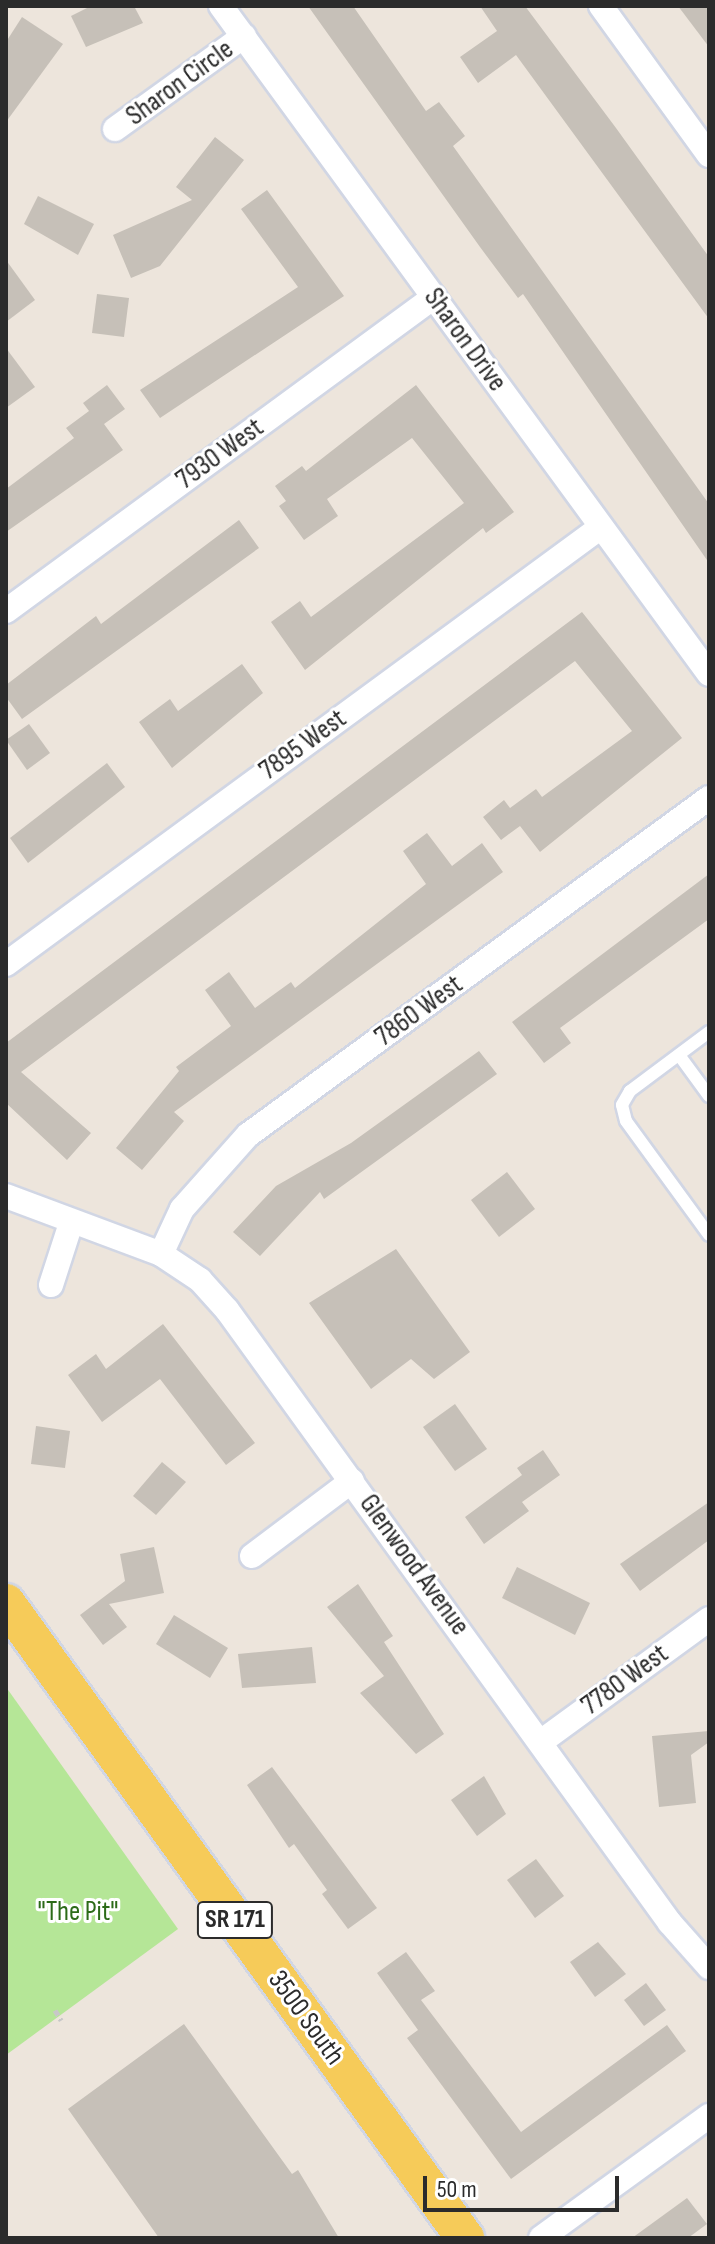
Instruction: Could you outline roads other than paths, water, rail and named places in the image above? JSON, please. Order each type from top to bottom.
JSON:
[{"type":"main road","name":"3500 South","points":[[6,1603],[465,2238]]},
{"type":"street","name":"Sharon Drive","points":[[221,6],[709,674]]},
{"type":"street","points":[[601,6],[709,155]]},
{"type":"street","name":"Sharon Circle","points":[[115,129],[244,36]]},
{"type":"street","name":"7930 West","points":[[6,611],[434,297]]},
{"type":"street","name":"7895 West","points":[[6,964],[601,527]]},
{"type":"street","name":"7860 West","points":[[161,1254],[182,1209],[248,1135],[709,798]]},
{"type":"street","name":"Glenwood Avenue","points":[[6,1196],[71,1223],[161,1254],[200,1280],[227,1310],[709,1967]]},
{"type":"street","points":[[51,1285],[71,1223]]},
{"type":"street","points":[[252,1556],[352,1481]]},
{"type":"street","name":"7780 West","points":[[542,1741],[709,1619]]},
{"type":"street","points":[[541,2238],[709,2116]]},
{"type":"lane","points":[[709,1032],[630,1091],[622,1105],[626,1121],[709,1235]]},
{"type":"lane","points":[[679,1055],[709,1096]]},
{"type":"park label","name":"\"The Pit\"","points":[[78,1912]]}]
